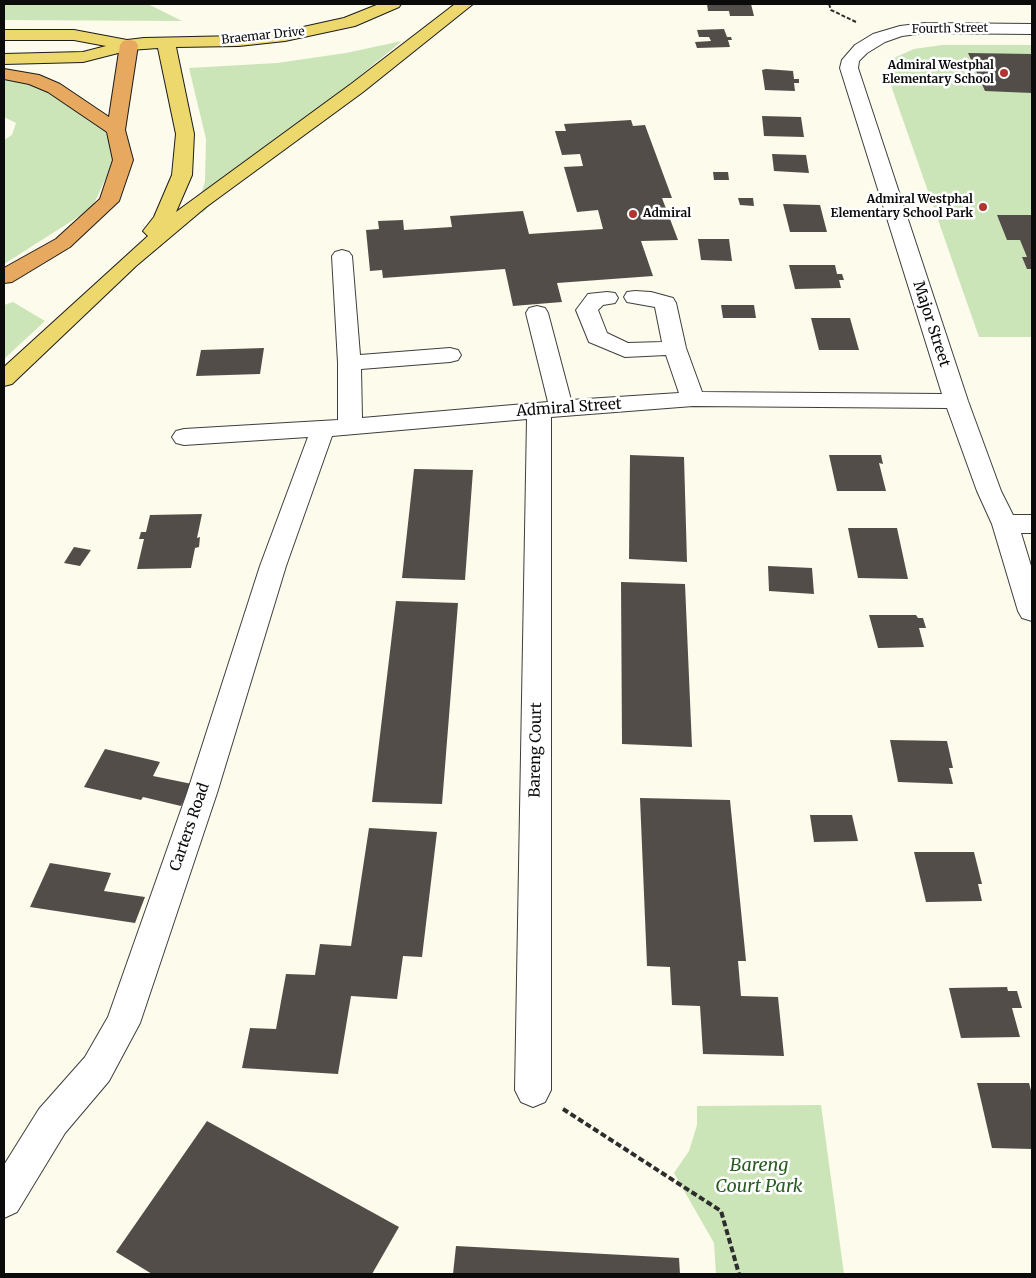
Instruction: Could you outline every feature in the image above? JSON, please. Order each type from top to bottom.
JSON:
[{"type":"highway","points":[[4,277],[63,243],[109,201],[123,160],[116,130],[129,45]]},
{"type":"highway","points":[[4,74],[33,79],[54,88],[116,130]]},
{"type":"main road","name":"Braemar Drive","points":[[4,59],[83,57],[129,45],[239,41],[285,36],[349,22],[393,4]]},
{"type":"main road","points":[[4,379],[129,262],[199,203],[357,88],[465,4]]},
{"type":"main road","name":"Braemar Drive","points":[[4,36],[74,35],[129,45]]},
{"type":"main road","points":[[129,262],[163,219],[182,175],[184,134],[166,43]]},
{"type":"street","name":"Fourth Street","points":[[871,42],[900,31],[925,28],[1032,29]]},
{"type":"street","name":"Major Street","points":[[871,42],[856,53],[851,60],[849,68],[956,401],[989,491],[1004,524],[1032,611]]},
{"type":"street","points":[[337,427],[349,363],[342,256]]},
{"type":"street","points":[[635,297],[651,298],[665,304],[675,348],[693,399]]},
{"type":"street","points":[[607,298],[596,299],[586,310],[596,337],[625,350],[675,348]]},
{"type":"street","name":"Bareng Court","points":[[533,1090],[550,409],[537,313]]},
{"type":"street","points":[[349,363],[450,356]]},
{"type":"street","name":"Admiral Street","points":[[184,437],[693,399],[956,401]]},
{"type":"street","name":"Carters Road","points":[[4,1199],[52,1121],[97,1069],[123,1023],[202,793],[273,566],[337,427]]},
{"type":"street","points":[[1004,524],[1032,524]]},
{"type":"path","points":[[533,1090],[721,1211],[739,1274]]},
{"type":"green space","points":[[4,4],[148,4],[182,21],[4,20]]},
{"type":"green space","points":[[402,41],[284,138],[202,213],[199,203],[205,181],[206,139],[189,68],[277,63],[346,53]]},
{"type":"green space","name":"Admiral Westphal Elementary School Park","points":[[942,45],[1032,45],[1032,337],[979,337],[888,77],[888,69],[896,57],[914,49]]},
{"type":"green space","points":[[4,76],[20,77],[80,96],[106,120],[115,158],[92,208],[4,264],[4,140],[12,135],[16,123],[4,117]]},
{"type":"green space","points":[[13,302],[45,321],[4,359],[4,305]]},
{"type":"green space","name":"Bareng Court Park","points":[[821,1105],[844,1274],[716,1274],[714,1243],[674,1173],[689,1151],[697,1125],[697,1106]]},
{"type":"building","points":[[707,4],[751,4],[754,16],[730,16],[729,11],[708,11]]},
{"type":"building","points":[[724,29],[727,37],[731,37],[732,40],[728,40],[730,47],[697,48],[695,42],[711,41],[709,37],[699,37],[697,30]]},
{"type":"building","name":"Admiral Westphal Elementary School","points":[[968,53],[1032,54],[1032,93],[985,91]]},
{"type":"building","points":[[762,70],[793,71],[794,79],[799,79],[799,83],[794,83],[795,91],[765,90]]},
{"type":"building","points":[[762,116],[801,117],[804,137],[764,136]]},
{"type":"building","name":"Admiral","points":[[631,120],[633,126],[645,125],[672,198],[662,198],[678,240],[641,241],[653,276],[557,283],[562,302],[513,306],[505,269],[383,278],[382,270],[370,271],[366,230],[379,229],[378,221],[403,220],[404,230],[452,227],[450,216],[523,211],[529,234],[603,229],[598,210],[577,212],[564,167],[583,166],[580,154],[562,155],[555,131],[566,131],[564,124]]},
{"type":"building","points":[[772,154],[806,155],[809,173],[774,171]]},
{"type":"building","points":[[713,172],[728,172],[729,180],[714,180]]},
{"type":"building","points":[[738,198],[753,198],[754,206],[740,205]]},
{"type":"building","points":[[783,204],[820,205],[827,232],[790,232]]},
{"type":"building","points":[[997,215],[1032,215],[1032,269],[1027,269],[1022,257],[1027,257],[1020,240],[1007,240]]},
{"type":"building","points":[[698,239],[729,239],[732,261],[701,260]]},
{"type":"building","points":[[789,265],[835,265],[837,274],[842,274],[844,280],[839,280],[841,288],[795,289]]},
{"type":"building","points":[[721,305],[754,305],[756,318],[723,318]]},
{"type":"building","points":[[811,318],[850,318],[859,350],[819,350]]},
{"type":"building","points":[[264,348],[260,374],[196,376],[201,350]]},
{"type":"building","points":[[630,455],[684,457],[687,562],[629,559]]},
{"type":"building","points":[[829,455],[881,455],[883,464],[879,463],[886,491],[837,491]]},
{"type":"building","points":[[414,469],[473,470],[465,580],[402,578]]},
{"type":"building","points":[[202,514],[197,538],[200,537],[199,547],[195,548],[191,568],[137,569],[144,539],[139,539],[141,532],[146,532],[150,515]]},
{"type":"building","points":[[848,528],[897,528],[908,579],[858,578]]},
{"type":"building","points":[[74,547],[91,550],[80,566],[64,563]]},
{"type":"building","points":[[768,566],[812,568],[814,594],[769,591]]},
{"type":"building","points":[[621,582],[685,584],[692,747],[622,744]]},
{"type":"building","points":[[396,601],[458,603],[442,804],[372,802]]},
{"type":"building","points":[[869,615],[916,615],[918,618],[923,618],[926,628],[919,628],[924,647],[878,648]]},
{"type":"building","points":[[890,740],[947,741],[953,768],[949,768],[953,784],[898,782]]},
{"type":"building","points":[[105,749],[160,762],[153,776],[192,784],[181,806],[143,797],[141,800],[84,787]]},
{"type":"building","points":[[640,798],[730,800],[746,961],[738,961],[741,996],[778,997],[784,1056],[703,1054],[700,1006],[672,1005],[670,967],[647,966]]},
{"type":"building","points":[[810,815],[852,815],[858,841],[814,842]]},
{"type":"building","points":[[369,828],[437,832],[422,957],[403,956],[397,999],[351,996],[338,1074],[242,1068],[250,1028],[276,1029],[286,974],[315,975],[320,944],[351,946]]},
{"type":"building","points":[[914,852],[974,852],[982,884],[978,884],[982,901],[926,902]]},
{"type":"building","points":[[50,863],[111,873],[104,891],[145,897],[135,923],[30,907]]},
{"type":"building","points":[[1007,987],[1008,991],[1017,991],[1022,1008],[1012,1008],[1020,1037],[961,1038],[949,988]]},
{"type":"building","points":[[977,1083],[1029,1083],[1032,1094],[1032,1149],[992,1148]]},
{"type":"building","points":[[207,1121],[399,1227],[372,1274],[152,1274],[116,1252]]},
{"type":"building","points":[[456,1246],[679,1258],[680,1274],[453,1274]]},
{"type":"place","name":"Admiral Westphal Elementary School","points":[[1004,73]]},
{"type":"place","name":"Admiral Westphal Elementary School Park","points":[[983,207]]},
{"type":"place","name":"Admiral","points":[[633,214]]}]
